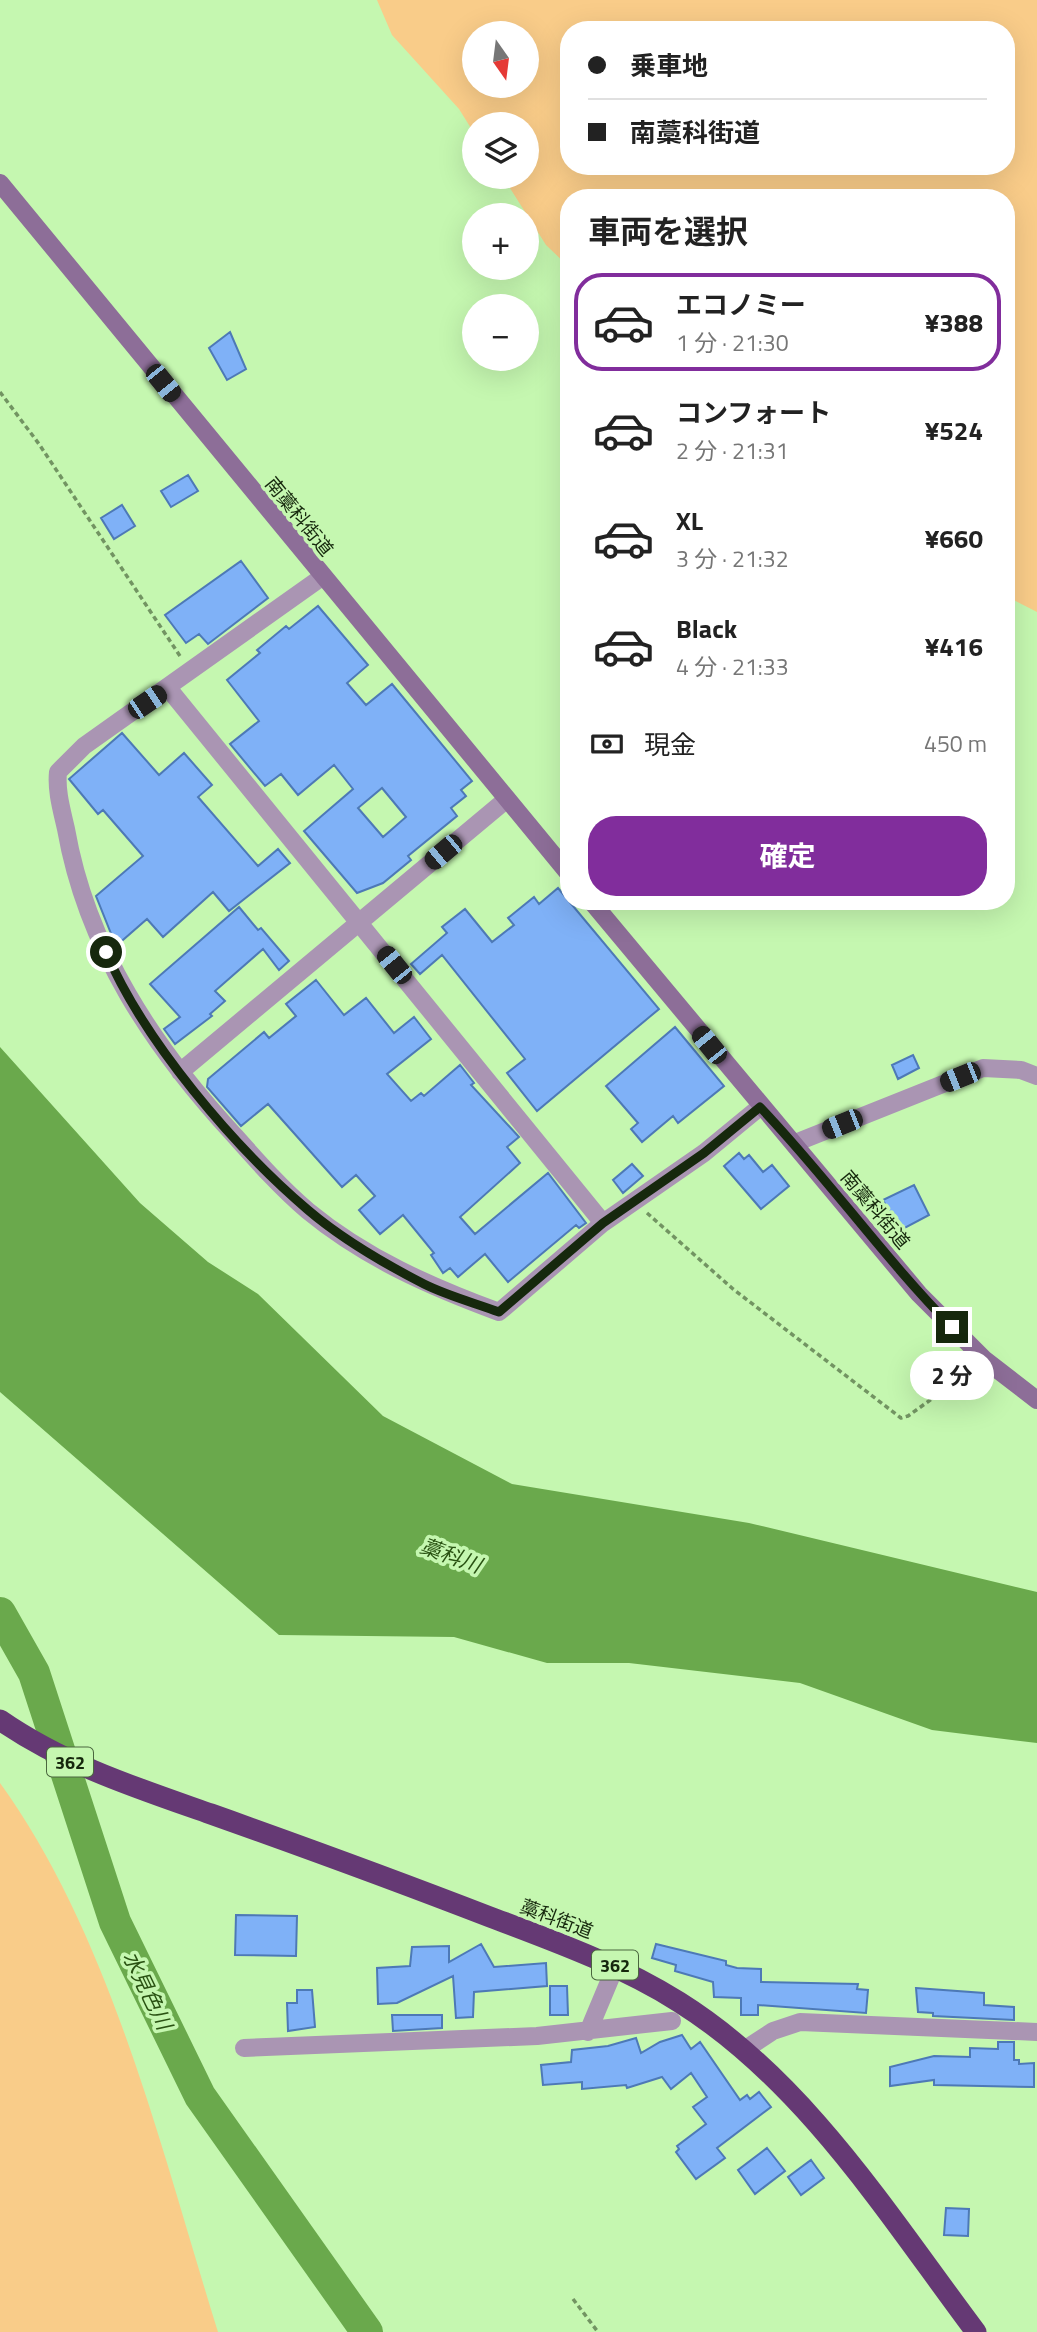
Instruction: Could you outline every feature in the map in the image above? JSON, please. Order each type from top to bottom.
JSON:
[{"type":"highway","name":"藁科街道","points":[[8,1726],[70,1762],[383,1876],[616,1965],[681,2003],[744,2050],[798,2103],[862,2180],[976,2332]]},
{"type":"main road","name":"南藁科街道","points":[[0,183],[560,863]]},
{"type":"main road","name":"南藁科街道","points":[[598,910],[760,1107],[795,1143],[919,1294],[985,1360],[1037,1400]]},
{"type":"street","points":[[322,577],[83,746],[58,772],[57,782],[69,849],[89,913],[114,972],[134,1008],[180,1072],[276,1181],[310,1212],[395,1268],[427,1285],[499,1312],[603,1223],[704,1153],[760,1107]]},
{"type":"street","points":[[168,688],[603,1223]]},
{"type":"street","points":[[180,1072],[507,799]]},
{"type":"street","points":[[795,1143],[983,1068],[1021,1070],[1037,1076]]},
{"type":"street","points":[[588,2032],[616,1965]]},
{"type":"street","points":[[244,2048],[588,2032],[672,2021]]},
{"type":"street","points":[[744,2050],[773,2031],[800,2022],[1037,2032]]},
{"type":"path","points":[[0,392],[39,444],[190,672]]},
{"type":"path","points":[[633,1202],[733,1289],[901,1418],[908,1416],[985,1360]]},
{"type":"path","points":[[573,2299],[598,2332]]},
{"type":"shaded area","points":[[377,0],[1037,0],[1037,612],[1015,601],[1015,189],[560,189],[560,258],[539,234],[539,203],[519,203],[511,189],[539,189],[539,112],[462,114],[392,35]]},
{"type":"shaded area","points":[[0,1783],[39,1843],[73,1908],[103,1977],[154,2120],[218,2332],[0,2332]]},
{"type":"water","name":"藁科川","points":[[0,1047],[140,1203],[208,1262],[258,1294],[383,1416],[512,1484],[749,1523],[1037,1592],[1037,1743],[932,1730],[800,1683],[629,1663],[547,1663],[454,1637],[279,1635],[0,1392]]},
{"type":"building","points":[[230,332],[246,369],[227,380],[209,348]]},
{"type":"building","points":[[188,475],[198,491],[171,507],[161,491]]},
{"type":"building","points":[[122,505],[135,526],[114,539],[101,518]]},
{"type":"building","points":[[241,561],[268,598],[208,644],[199,634],[186,643],[165,615]]},
{"type":"building","points":[[318,606],[368,665],[347,683],[366,705],[392,684],[472,781],[461,790],[466,796],[451,808],[457,816],[408,856],[411,860],[383,883],[357,893],[304,831],[353,789],[334,765],[298,795],[281,774],[265,786],[230,744],[259,721],[227,680],[260,653],[257,650],[286,626],[289,629]],"holes":[[[382,788],[406,817],[383,837],[358,808]]]},
{"type":"building","points":[[122,733],[159,775],[184,753],[212,785],[198,797],[258,866],[278,849],[290,863],[229,911],[213,892],[163,937],[147,919],[116,946],[96,896],[143,856],[103,810],[98,814],[69,779]]},
{"type":"building","points":[[558,888],[560,910],[576,910],[659,1009],[537,1111],[507,1073],[525,1059],[442,955],[420,974],[411,964],[447,933],[442,927],[465,909],[492,942],[514,925],[508,918],[534,897],[539,904]]},
{"type":"building","points":[[239,907],[289,961],[279,970],[263,949],[215,991],[225,1001],[210,1014],[212,1016],[175,1044],[164,1029],[180,1017],[150,984]]},
{"type":"building","points":[[316,980],[344,1015],[366,998],[394,1033],[414,1017],[431,1039],[387,1074],[411,1101],[421,1093],[424,1096],[460,1065],[474,1083],[471,1085],[519,1137],[507,1147],[520,1163],[460,1217],[475,1234],[548,1173],[586,1223],[579,1228],[576,1225],[508,1282],[485,1254],[458,1277],[450,1268],[443,1273],[431,1255],[434,1253],[403,1215],[380,1234],[359,1210],[375,1196],[356,1175],[342,1187],[268,1104],[241,1126],[207,1087],[208,1079],[264,1032],[269,1038],[296,1016],[286,1004]]},
{"type":"building","points":[[675,1027],[724,1086],[678,1123],[673,1116],[642,1142],[631,1129],[638,1123],[606,1086]]},
{"type":"building","points":[[913,1055],[919,1068],[898,1079],[892,1065]]},
{"type":"building","points":[[739,1153],[744,1159],[749,1155],[763,1172],[772,1165],[789,1186],[761,1209],[724,1166]]},
{"type":"building","points":[[632,1164],[643,1176],[623,1193],[613,1180]]},
{"type":"building","points":[[914,1185],[929,1215],[899,1231],[883,1200]]},
{"type":"building","points":[[236,1915],[297,1916],[296,1956],[235,1955]]},
{"type":"building","points":[[481,1944],[494,1967],[546,1963],[547,1986],[474,1992],[473,2017],[456,2018],[453,1976],[397,2003],[378,2004],[377,1968],[410,1966],[412,1947],[449,1946],[449,1962]]},
{"type":"building","points":[[656,1944],[726,1961],[726,1965],[737,1968],[761,1969],[761,1982],[858,1984],[857,1989],[868,1990],[866,2013],[758,2005],[758,2015],[741,2015],[741,1998],[714,1997],[713,1982],[675,1971],[676,1965],[652,1958]]},
{"type":"building","points":[[550,1986],[567,1986],[568,2015],[550,2015]]},
{"type":"building","points":[[916,1988],[984,1993],[984,2005],[1014,2007],[1014,2020],[933,2016],[933,2013],[918,2012]]},
{"type":"building","points":[[297,1990],[312,1990],[315,2027],[288,2031],[287,2003],[297,2003]]},
{"type":"building","points":[[392,2015],[442,2015],[442,2028],[393,2031]]},
{"type":"building","points":[[682,2035],[691,2049],[700,2042],[740,2100],[747,2095],[750,2099],[759,2092],[771,2107],[717,2148],[725,2158],[696,2179],[676,2152],[679,2149],[677,2146],[706,2124],[693,2107],[707,2097],[691,2073],[671,2089],[662,2077],[627,2088],[626,2085],[582,2089],[582,2082],[543,2085],[541,2065],[571,2062],[572,2050],[608,2046],[636,2038],[641,2053],[660,2042]]},
{"type":"building","points":[[998,2042],[1014,2042],[1014,2060],[1019,2060],[1019,2064],[1034,2063],[1034,2087],[934,2085],[934,2080],[890,2086],[890,2067],[934,2056],[970,2057],[970,2048],[998,2049]]},
{"type":"building","points":[[767,2148],[785,2171],[755,2194],[738,2170]]},
{"type":"building","points":[[811,2160],[824,2178],[801,2195],[788,2177]]},
{"type":"building","points":[[946,2208],[969,2209],[968,2236],[944,2235]]},
{"type":"waterway","name":"水見色川","points":[[0,1613],[34,1673],[115,1922],[200,2096],[367,2332]]},
{"type":"route","points":[[106,952],[114,972],[156,1042],[214,1113],[276,1181],[310,1212],[349,1239],[427,1285],[499,1312],[603,1223],[704,1153],[760,1107],[795,1143],[919,1294],[952,1327]]}]
